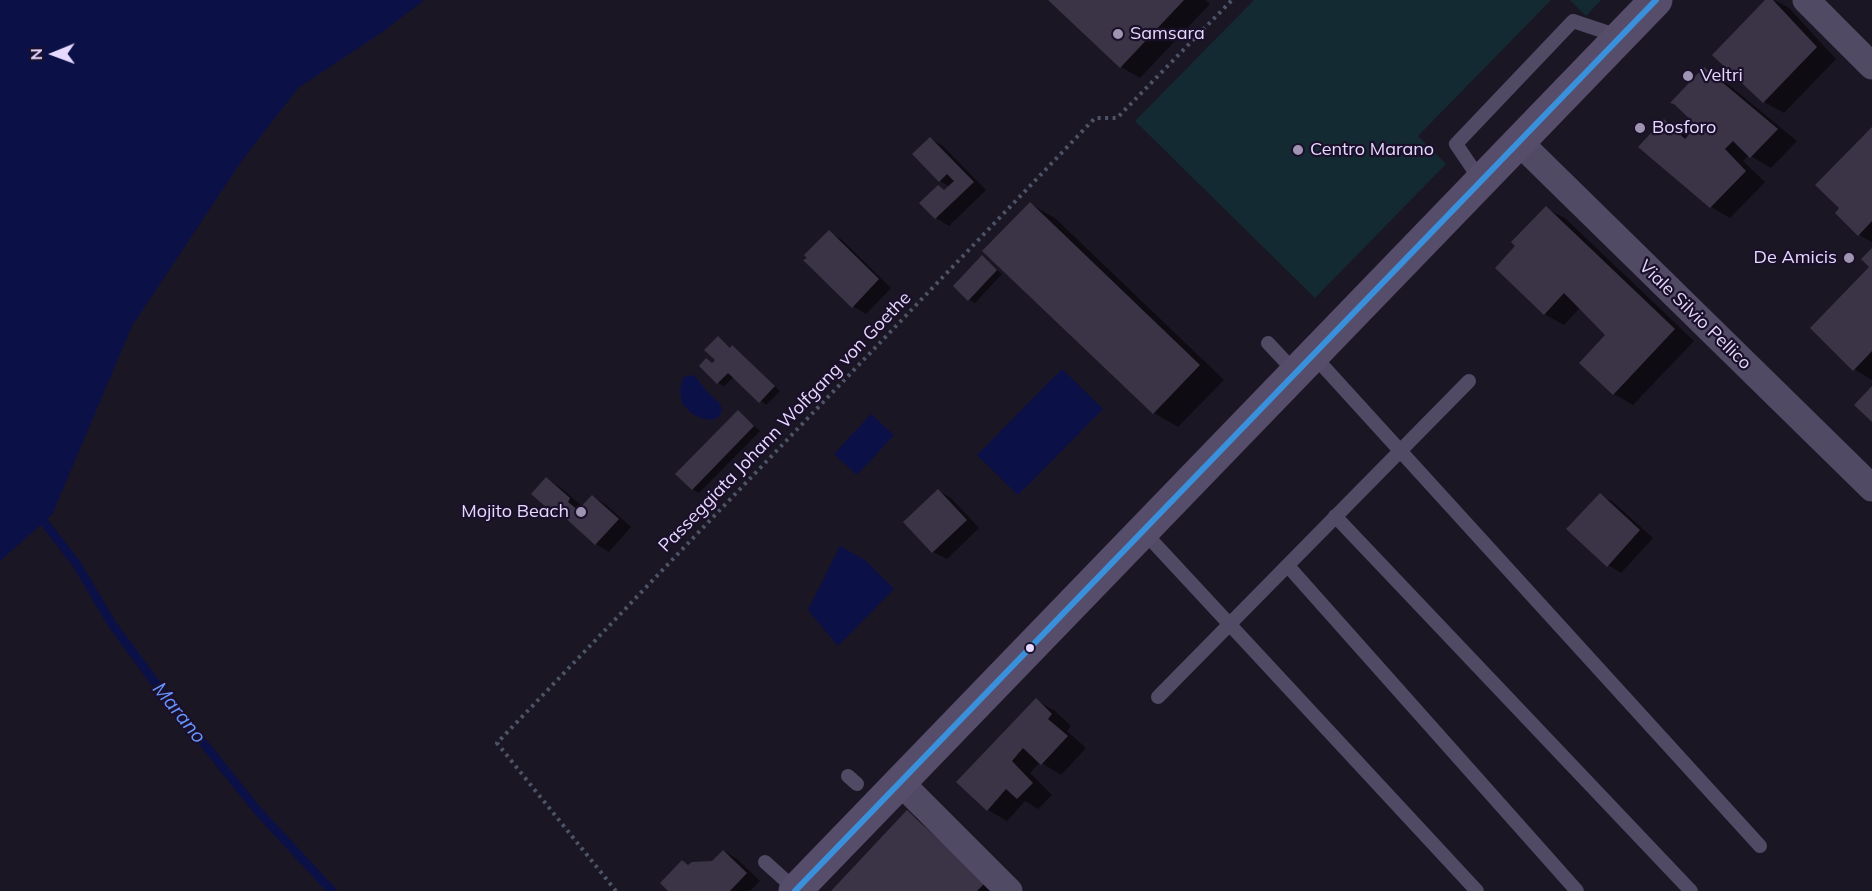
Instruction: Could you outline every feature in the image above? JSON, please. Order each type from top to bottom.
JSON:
[{"type":"street","points":[[796,890],[1656,0]]},
{"type":"street","points":[[1806,0],[1872,66]]},
{"type":"street","name":"Viale Silvio Pellico","points":[[1519,142],[1872,488]]},
{"type":"street","points":[[900,782],[1009,891]]},
{"type":"lane","points":[[1481,181],[1456,144],[1573,21],[1620,36]]},
{"type":"lane","points":[[1268,343],[1304,364],[1400,451],[1760,846]]},
{"type":"lane","points":[[1158,697],[1469,381]]},
{"type":"lane","points":[[1335,516],[1691,891]]},
{"type":"lane","points":[[1143,531],[1477,891]]},
{"type":"lane","points":[[1288,566],[1577,891]]},
{"type":"lane","points":[[765,862],[796,890]]},
{"type":"path","name":"Passeggiata Johann Wolfgang von Goethe","points":[[616,891],[497,743],[1095,117],[1118,118],[1232,0]]},
{"type":"shaded area","points":[[0,0],[424,0],[384,31],[298,88],[241,162],[132,326],[52,515],[0,561]]},
{"type":"shaded area","name":"Centro Marano","points":[[1254,0],[1551,0],[1418,136],[1446,164],[1315,298],[1135,121]]},
{"type":"shaded area","points":[[1570,0],[1601,0],[1586,16]]},
{"type":"shaded area","points":[[1062,369],[1103,409],[1018,495],[977,455]]},
{"type":"shaded area","points":[[694,375],[710,395],[719,402],[722,410],[719,417],[713,420],[701,418],[691,413],[682,403],[680,390],[683,377]]},
{"type":"shaded area","points":[[871,414],[894,435],[857,475],[834,454]]},
{"type":"shaded area","points":[[840,546],[865,560],[894,589],[838,646],[808,610]]},
{"type":"building","name":"Samsara","points":[[1048,0],[1184,0],[1120,68]]},
{"type":"building","points":[[1765,0],[1773,0],[1817,47],[1763,103],[1712,55]]},
{"type":"building","points":[[1704,67],[1778,129],[1750,158],[1733,141],[1725,149],[1746,171],[1710,208],[1638,147],[1664,119],[1685,139],[1697,126],[1674,104],[1670,103]]},
{"type":"building","points":[[1872,127],[1872,221],[1858,236],[1835,213],[1839,208],[1815,185]]},
{"type":"building","points":[[930,137],[974,182],[935,219],[919,203],[938,185],[944,190],[954,181],[947,174],[939,182],[912,154]]},
{"type":"building","points":[[1030,202],[1200,365],[1153,414],[982,251]]},
{"type":"building","points":[[1546,206],[1675,329],[1613,395],[1579,363],[1605,335],[1564,293],[1544,315],[1495,268],[1515,246],[1511,242]]},
{"type":"building","points":[[829,230],[879,279],[852,308],[803,260],[807,258],[804,255]]},
{"type":"building","points":[[1872,248],[1872,351],[1853,371],[1810,328],[1869,267],[1861,259]]},
{"type":"building","points":[[982,255],[997,270],[968,301],[953,286]]},
{"type":"building","points":[[718,336],[730,348],[732,345],[775,386],[759,403],[728,373],[717,384],[699,366],[706,358],[712,363],[715,360],[704,350]]},
{"type":"building","points":[[1872,386],[1872,422],[1854,405]]},
{"type":"building","points":[[738,410],[754,426],[692,490],[675,474]]},
{"type":"building","name":"Mojito Beach","points":[[546,477],[570,498],[568,502],[578,510],[592,495],[619,519],[595,545],[560,513],[554,514],[531,494]]},
{"type":"building","points":[[938,489],[967,520],[932,553],[903,522]]},
{"type":"building","points":[[1600,493],[1640,530],[1607,567],[1566,529]]},
{"type":"building","points":[[1036,698],[1052,714],[1048,719],[1068,736],[1041,765],[1023,748],[1012,761],[1033,783],[1017,799],[1006,789],[987,811],[956,782]]},
{"type":"building","points":[[907,810],[985,883],[977,891],[831,891]]},
{"type":"building","points":[[723,850],[747,873],[730,891],[668,891],[660,883],[682,860],[688,865],[692,862],[712,861]]},
{"type":"waterway","name":"Marano","points":[[44,522],[76,563],[112,624],[157,685],[258,811],[332,891]]},
{"type":"transit line","points":[[795,891],[1656,0]]},
{"type":"place","name":"Samsara","points":[[1118,34]]},
{"type":"place","name":"Veltri","points":[[1688,76]]},
{"type":"place","name":"Bosforo","points":[[1640,128]]},
{"type":"place","name":"Centro Marano","points":[[1298,150]]},
{"type":"place","name":"De Amicis","points":[[1849,258]]},
{"type":"place","name":"Mojito Beach","points":[[581,512]]}]
